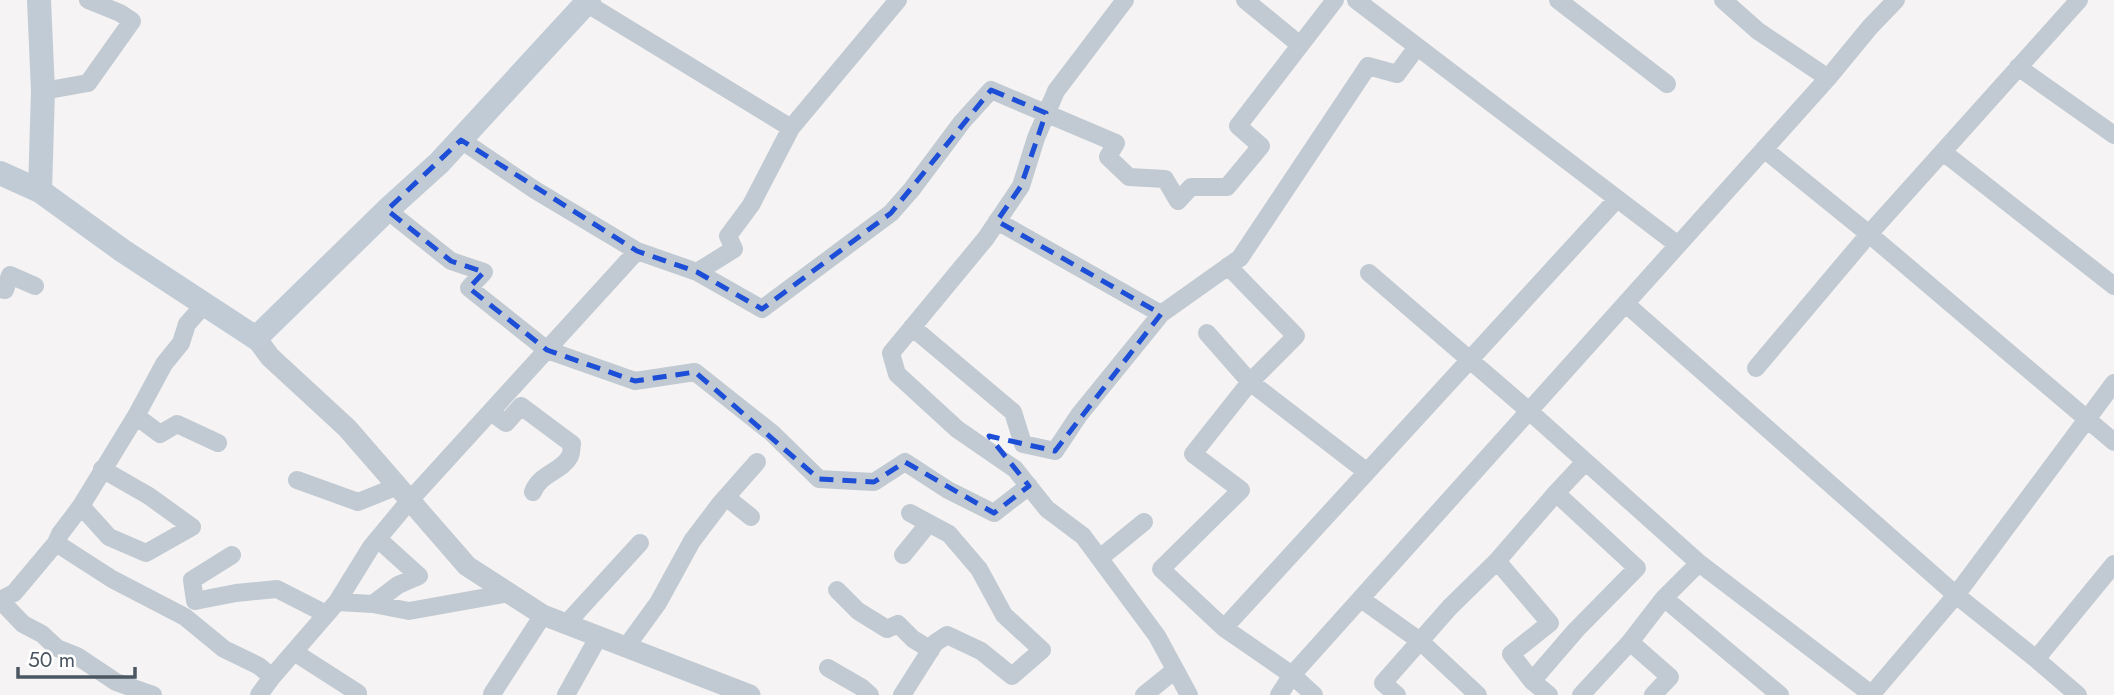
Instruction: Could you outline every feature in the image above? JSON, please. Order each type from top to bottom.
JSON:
[{"type":"main road","points":[[39,0],[43,91],[40,191]]},
{"type":"main road","points":[[0,173],[40,191],[123,251],[256,338],[439,163],[587,2]]},
{"type":"street","points":[[43,91],[88,83],[132,21],[121,13],[88,0]]},
{"type":"street","points":[[697,272],[734,249],[728,236],[751,205],[791,128],[898,0]]},
{"type":"street","points":[[1125,0],[1056,91],[1036,138],[1021,186],[998,221],[891,353],[897,374],[957,429],[1015,469],[1047,509],[1083,537],[1157,636],[1189,695]]},
{"type":"street","points":[[1245,0],[1300,45]]},
{"type":"street","points":[[461,140],[535,190],[637,251],[697,272],[762,309],[891,212],[912,189],[962,122],[991,90],[1116,143],[1108,157],[1129,177],[1165,179],[1178,201],[1191,187],[1227,187],[1261,146],[1238,126],[1335,0]]},
{"type":"street","points":[[1356,0],[1678,246]]},
{"type":"street","points":[[1558,0],[1667,84]]},
{"type":"street","points":[[1723,0],[1758,31],[1828,78]]},
{"type":"street","points":[[1279,695],[1292,675],[1896,0]]},
{"type":"street","points":[[1756,368],[1869,233],[2079,0]]},
{"type":"street","points":[[587,2],[791,128]]},
{"type":"street","points":[[990,452],[1023,444],[1055,451],[1079,415],[1161,314],[1240,258],[1368,66],[1396,74],[1418,47]]},
{"type":"street","points":[[2018,67],[2114,135]]},
{"type":"street","points":[[1764,149],[1869,233],[2114,442]]},
{"type":"street","points":[[1942,152],[2114,286]]},
{"type":"street","points":[[1224,628],[1617,199]]},
{"type":"street","points":[[387,210],[451,261],[484,272],[469,288],[547,350],[635,381],[695,372],[772,433],[819,479],[874,482],[905,462],[994,513],[1029,486]]},
{"type":"street","points":[[998,221],[1161,314]]},
{"type":"street","points":[[259,695],[331,608],[378,539],[404,493],[491,412],[637,251]]},
{"type":"street","points":[[1228,266],[1296,337],[1250,382],[1193,454],[1241,489],[1161,569],[1224,628],[1292,675],[1314,695]]},
{"type":"street","points":[[1369,273],[1529,411],[1699,564],[1871,694],[1956,595],[2114,383]]},
{"type":"street","points":[[0,289],[5,290],[10,275],[35,286]]},
{"type":"street","points":[[153,695],[116,682],[77,656],[57,648],[42,634],[23,624],[1,600],[14,593],[56,544],[136,416],[164,364],[181,344],[187,324],[205,304]]},
{"type":"street","points":[[1626,304],[1956,595],[2078,695]]},
{"type":"street","points":[[912,327],[1013,412],[1023,444]]},
{"type":"street","points":[[1207,333],[1250,382],[1367,472]]},
{"type":"street","points":[[256,338],[270,357],[347,428],[467,566],[543,615],[750,695]]},
{"type":"street","points":[[491,412],[506,423],[521,406],[572,444],[570,457],[537,482],[533,492]]},
{"type":"street","points":[[136,416],[160,434],[177,424],[218,443]]},
{"type":"street","points":[[626,647],[658,603],[692,541],[726,496],[757,462]]},
{"type":"street","points":[[1397,695],[1383,683],[1585,462]]},
{"type":"street","points":[[80,506],[109,537],[146,553],[192,527],[149,496],[102,469]]},
{"type":"street","points":[[297,480],[358,502],[404,493]]},
{"type":"street","points":[[1532,681],[1576,630],[1637,568],[1556,494]]},
{"type":"street","points":[[726,496],[751,517]]},
{"type":"street","points":[[902,695],[935,643],[947,635],[981,651],[1012,676],[1042,650],[1004,615],[979,569],[949,534],[909,513]]},
{"type":"street","points":[[1100,558],[1144,522]]},
{"type":"street","points":[[903,555],[929,523]]},
{"type":"street","points":[[373,604],[398,585],[419,576],[378,539]]},
{"type":"street","points":[[566,624],[640,543]]},
{"type":"street","points":[[56,544],[112,579],[185,617],[224,649],[259,666],[272,677]]},
{"type":"street","points":[[232,555],[192,580],[195,601],[277,589],[331,608],[373,604],[409,611],[509,593]]},
{"type":"street","points":[[1497,561],[1550,623],[1511,654],[1532,681],[1549,695]]},
{"type":"street","points":[[1581,695],[1630,642],[1664,598],[1699,564]]},
{"type":"street","points":[[2036,659],[2110,576]]},
{"type":"street","points":[[837,590],[858,611],[887,629],[898,624],[931,650]]},
{"type":"street","points":[[1664,598],[1780,695]]},
{"type":"street","points":[[1361,599],[1420,641],[1478,695]]},
{"type":"street","points":[[492,694],[543,615]]},
{"type":"street","points":[[573,692],[599,636]]},
{"type":"street","points":[[1630,642],[1670,677],[1653,695]]},
{"type":"street","points":[[294,652],[358,693]]},
{"type":"street","points":[[828,668],[870,695]]},
{"type":"street","points":[[1144,695],[1175,670]]},
{"type":"highlighted area","points":[[991,90],[1046,113],[1021,186],[997,221],[1161,314],[1055,451],[989,436],[1029,486],[994,513],[905,462],[874,482],[819,479],[695,372],[635,381],[547,350],[469,288],[484,272],[451,261],[387,210],[461,140],[637,251],[697,272],[762,309],[891,213]]}]
